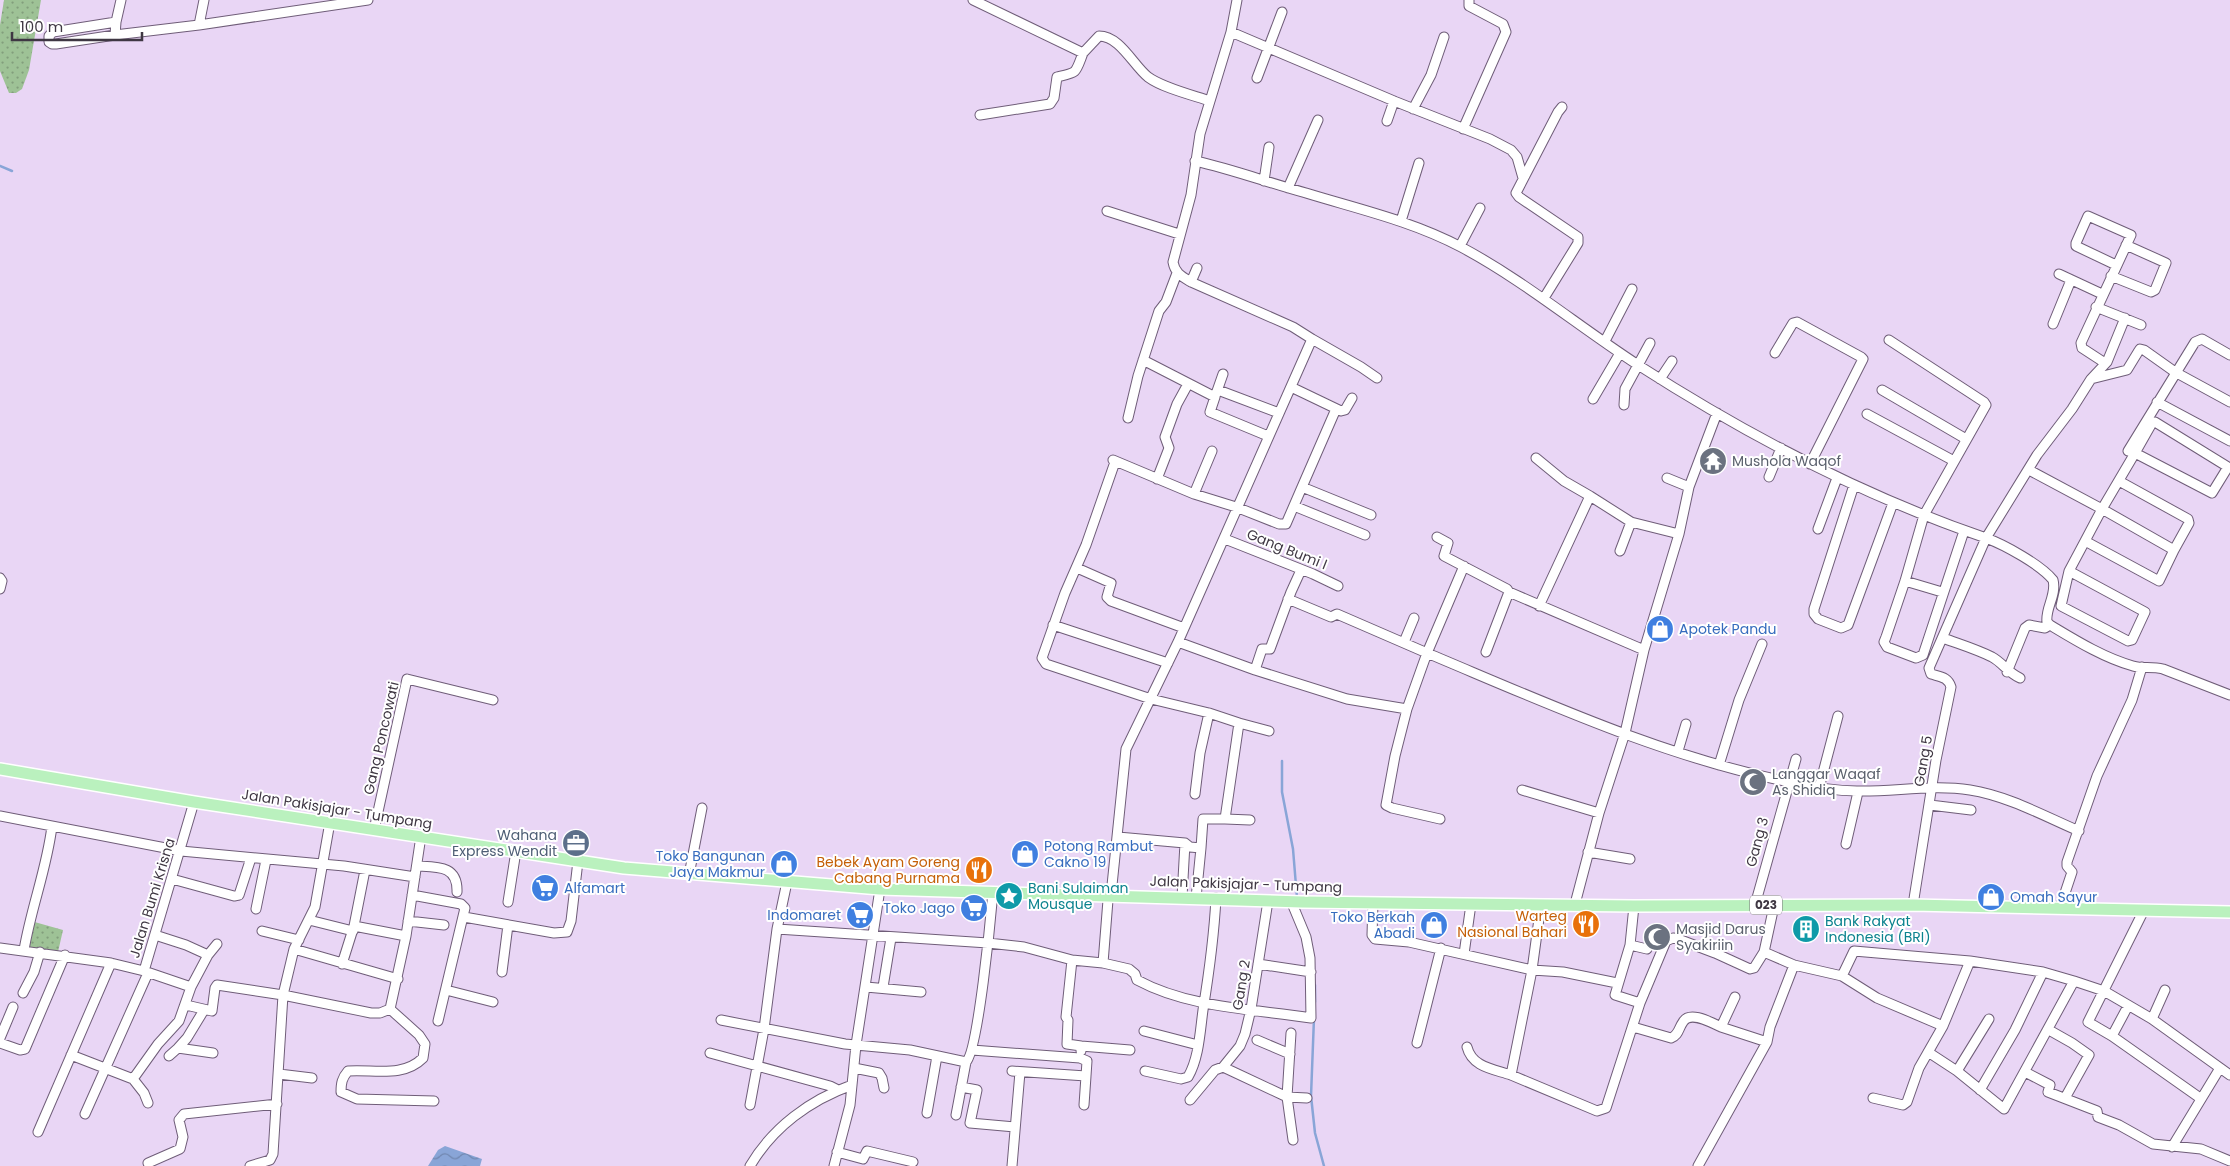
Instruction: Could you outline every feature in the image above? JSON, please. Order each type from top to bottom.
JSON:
[{"type":"main road","name":"Jalan Pakisjajar - Tumpang","points":[[0,769],[194,802],[643,871],[880,888],[1373,903],[1634,906],[1913,905],[2230,912]]},
{"type":"street","points":[[115,35],[121,0]]},
{"type":"street","points":[[199,25],[204,0]]},
{"type":"street","points":[[116,22],[53,32],[48,36],[48,40],[52,44],[56,44],[368,0]]},
{"type":"street","points":[[973,0],[1083,53]]},
{"type":"street","points":[[1128,418],[1143,360],[1159,311],[1166,302],[1177,274],[1173,262],[1201,162],[1200,134],[1231,32],[1238,0]]},
{"type":"street","points":[[1463,129],[1506,32],[1503,24],[1468,6],[1469,0]]},
{"type":"street","points":[[1257,78],[1282,12]]},
{"type":"street","points":[[1231,32],[1413,109],[1490,139],[1511,150],[1517,157],[1523,178]]},
{"type":"street","points":[[980,115],[1050,104],[1054,98],[1056,77],[1072,75],[1076,72],[1083,53],[1096,37],[1102,36],[1125,50],[1149,77],[1210,101]]},
{"type":"street","points":[[1413,109],[1431,75],[1444,37]]},
{"type":"street","points":[[1387,121],[1394,101]]},
{"type":"street","points":[[1544,298],[1578,243],[1578,237],[1519,197],[1516,193],[1562,107]]},
{"type":"street","points":[[1288,188],[1318,120]]},
{"type":"street","points":[[1264,181],[1269,147]]},
{"type":"street","points":[[1201,162],[1401,221],[1460,246],[1544,298],[1620,353],[1660,379],[1717,413],[1837,478],[1893,503],[2001,544],[2017,553],[2053,580],[2054,590],[2046,617],[2047,622],[2074,640],[2134,666],[2152,666],[2163,669],[2230,695]]},
{"type":"street","points":[[1401,221],[1419,163]]},
{"type":"street","points":[[1460,246],[1480,208]]},
{"type":"street","points":[[1107,210],[1180,234]]},
{"type":"street","points":[[2105,363],[2082,348],[2081,343],[2102,294],[2130,238],[2129,233],[2090,216],[2086,218],[2076,246],[2116,265]]},
{"type":"street","points":[[2111,276],[2151,292],[2155,290],[2166,263],[2165,261],[2126,245]]},
{"type":"street","points":[[1191,282],[1198,268]]},
{"type":"street","points":[[1177,274],[1293,327],[1377,378]]},
{"type":"street","points":[[2059,274],[2102,294]]},
{"type":"street","points":[[2054,324],[2071,280]]},
{"type":"street","points":[[1605,342],[1632,289]]},
{"type":"street","points":[[2096,307],[2141,325]]},
{"type":"street","points":[[2020,678],[2007,672],[1999,661],[1943,638],[1986,538],[2037,455],[2072,409],[2091,379],[2105,363],[2125,318]]},
{"type":"street","points":[[1775,353],[1789,328],[1793,323],[1797,322],[1862,356],[1863,359],[1810,464]]},
{"type":"street","points":[[1103,963],[1108,900],[1111,895],[1118,837],[1126,749],[1225,539],[1236,507],[1312,339]]},
{"type":"street","points":[[2069,571],[2145,612],[2132,640],[2128,641],[2061,606],[2069,571],[2118,481],[2156,402],[2199,339],[2230,355]]},
{"type":"street","points":[[1889,340],[1986,403],[1924,514],[1905,581],[1884,642],[1887,648],[1916,658],[1920,657],[1924,651],[1942,592],[1964,531]]},
{"type":"street","points":[[1624,405],[1624,392],[1637,364],[1650,343]]},
{"type":"street","points":[[2091,379],[2127,370],[2140,349],[2175,372],[2230,402]]},
{"type":"street","points":[[1594,399],[1620,353]]},
{"type":"street","points":[[1143,360],[1188,384],[1279,413]]},
{"type":"street","points":[[1660,379],[1672,361]]},
{"type":"street","points":[[1223,374],[1210,412],[1268,436]]},
{"type":"street","points":[[1157,479],[1169,448],[1165,437],[1177,404],[1188,384]]},
{"type":"street","points":[[1291,387],[1336,409],[1345,410],[1352,398]]},
{"type":"street","points":[[1882,390],[1966,439]]},
{"type":"street","points":[[2156,402],[2230,442]]},
{"type":"street","points":[[1268,731],[1209,713],[1151,699],[1043,662],[1042,653],[1077,568],[1114,461],[1194,494],[1236,507],[1283,525],[1287,522],[1336,409]]},
{"type":"street","points":[[1575,904],[1599,813],[1625,733],[1644,650],[1679,534],[1689,487],[1717,413]]},
{"type":"street","points":[[1867,414],[1954,461]]},
{"type":"street","points":[[2153,422],[2228,467],[2212,494],[2132,452],[2153,422]]},
{"type":"street","points":[[1769,477],[1781,448]]},
{"type":"street","points":[[1194,494],[1212,451]]},
{"type":"street","points":[[1536,458],[1564,481],[1631,522],[1679,534]]},
{"type":"street","points":[[2029,470],[2174,550]]},
{"type":"street","points":[[1667,478],[1689,487]]},
{"type":"street","points":[[1818,529],[1837,478]]},
{"type":"street","points":[[2085,541],[2159,581],[2189,522],[2188,519],[2118,481]]},
{"type":"street","points":[[1854,485],[1814,609],[1814,614],[1818,620],[1841,628],[1848,625],[1893,503]]},
{"type":"street","points":[[1302,487],[1371,515]]},
{"type":"street","points":[[1539,606],[1590,496]]},
{"type":"street","points":[[1294,506],[1365,535]]},
{"type":"street","points":[[1620,551],[1631,522]]},
{"type":"street","points":[[1438,537],[1448,543],[1444,556],[1507,589],[1509,592],[1644,650]]},
{"type":"street","name":"Gang Bumi I","points":[[1225,539],[1338,586]]},
{"type":"street","points":[[1440,819],[1386,805],[1395,756],[1408,709],[1427,653],[1464,566]]},
{"type":"street","points":[[1077,568],[1111,583],[1107,597],[1111,601],[1184,628]]},
{"type":"street","points":[[1255,670],[1262,649],[1270,649],[1288,599],[1301,570]]},
{"type":"street","points":[[0,578],[2,581],[0,589]]},
{"type":"street","points":[[1905,581],[1942,592]]},
{"type":"street","points":[[1486,652],[1509,592]]},
{"type":"street","points":[[1288,599],[1331,617],[1337,614],[1427,653],[1625,733],[1719,766],[1819,788],[1858,792],[1933,788],[1970,790],[1991,795],[2027,808],[2079,831]]},
{"type":"street","points":[[1404,642],[1414,618]]},
{"type":"street","points":[[1053,624],[1168,663]]},
{"type":"street","points":[[2007,672],[2025,628],[2029,625],[2045,628],[2050,625]]},
{"type":"street","name":"Gang 5","points":[[1913,905],[1936,760],[1951,688],[1949,681],[1931,674],[1929,668],[1943,638]]},
{"type":"street","points":[[1178,642],[1255,670],[1356,701],[1408,709]]},
{"type":"street","points":[[1719,766],[1739,700],[1762,644]]},
{"type":"street","points":[[2060,908],[2072,872],[2067,866],[2067,862],[2097,776],[2132,700],[2142,666]]},
{"type":"street","name":"Gang Poncowati","points":[[374,830],[407,679],[493,700]]},
{"type":"street","points":[[1195,794],[1200,753],[1209,713]]},
{"type":"street","points":[[1819,788],[1838,716]]},
{"type":"street","points":[[1225,818],[1239,723]]},
{"type":"street","points":[[1678,751],[1686,724]]},
{"type":"street","name":"Gang 3","points":[[1755,905],[1796,759]]},
{"type":"street","points":[[1522,790],[1599,813]]},
{"type":"street","points":[[1846,844],[1858,792]]},
{"type":"street","name":"Jalan Bumi Krisna","points":[[0,948],[111,963],[146,972],[194,802]]},
{"type":"street","points":[[1930,805],[1971,810]]},
{"type":"street","points":[[689,875],[702,808]]},
{"type":"street","points":[[0,816],[181,850],[415,877]]},
{"type":"street","points":[[1196,898],[1203,819],[1250,820]]},
{"type":"street","points":[[250,1166],[270,1160],[272,1157],[283,995],[294,949],[316,902],[330,822]]},
{"type":"street","points":[[24,950],[28,922],[49,848],[52,826]]},
{"type":"street","points":[[390,1009],[406,936],[421,836]]},
{"type":"street","points":[[1118,837],[1186,843],[1190,847],[1201,848]]},
{"type":"street","points":[[1182,897],[1186,843]]},
{"type":"street","points":[[508,902],[516,851]]},
{"type":"street","points":[[1588,852],[1630,858]]},
{"type":"street","points":[[172,879],[234,896],[239,895],[251,858]]},
{"type":"street","points":[[256,909],[266,860]]},
{"type":"street","points":[[464,917],[554,933],[567,932],[571,921],[578,861]]},
{"type":"street","points":[[417,866],[447,870],[456,880],[457,892]]},
{"type":"street","points":[[342,964],[353,929],[366,870]]},
{"type":"street","points":[[750,1105],[764,1029],[777,929],[787,882]]},
{"type":"street","points":[[834,1166],[850,1105],[856,1045],[880,888]]},
{"type":"street","points":[[956,1115],[966,1062],[970,1059],[972,1050],[988,943],[993,892]]},
{"type":"street","points":[[412,895],[460,904],[465,908],[438,1021]]},
{"type":"street","points":[[1145,1071],[1182,1079],[1188,1077],[1198,1045],[1215,932],[1216,898]]},
{"type":"street","name":"Gang 2","points":[[1190,1100],[1215,1070],[1223,1067],[1243,1041],[1251,1009],[1268,901]]},
{"type":"street","points":[[777,929],[1024,947],[1072,960],[1103,963],[1129,969],[1137,980],[1153,989],[1179,998],[1311,1018],[1311,972],[1306,937],[1295,901]]},
{"type":"street","points":[[1373,903],[1373,938],[1441,948],[1532,970],[1580,974],[1618,983]]},
{"type":"street","points":[[1464,954],[1471,904]]},
{"type":"street","points":[[1511,1076],[1532,970],[1541,904]]},
{"type":"street","points":[[1634,906],[1630,945],[1618,983],[1616,997],[1640,1003]]},
{"type":"street","points":[[1467,1046],[1472,1059],[1477,1064],[1597,1111],[1602,1111],[1606,1108],[1640,1003],[1669,939],[1678,939],[1750,969],[1756,967],[1764,952],[1774,906]]},
{"type":"street","points":[[2144,910],[2088,1023],[2134,1050],[2182,1087],[2200,1098]]},
{"type":"street","points":[[309,920],[353,929],[406,936]]},
{"type":"street","points":[[408,921],[444,925]]},
{"type":"street","points":[[502,972],[508,925]]},
{"type":"street","points":[[262,931],[299,940]]},
{"type":"street","points":[[155,935],[186,945],[208,955]]},
{"type":"street","points":[[883,987],[891,938]]},
{"type":"street","points":[[133,1079],[158,1044],[180,1021],[191,987],[208,955],[217,944]]},
{"type":"street","points":[[1630,945],[1647,949]]},
{"type":"street","points":[[1417,1043],[1441,948]]},
{"type":"street","points":[[294,949],[398,979]]},
{"type":"street","points":[[23,994],[34,972],[40,952]]},
{"type":"street","points":[[1764,952],[1794,965],[1842,976],[1877,998],[1943,1026]]},
{"type":"street","points":[[1842,976],[1854,952],[1970,961],[2043,972],[2104,991],[2152,1019],[2230,1075]]},
{"type":"street","points":[[0,1043],[20,1050],[25,1049],[65,956]]},
{"type":"street","points":[[1072,960],[1066,1017],[1068,1020],[1066,1044],[1130,1050]]},
{"type":"street","points":[[1873,1098],[1905,1104],[1919,1068],[1943,1026],[1970,961]]},
{"type":"street","points":[[38,1132],[111,963]]},
{"type":"street","points":[[1258,964],[1311,972]]},
{"type":"street","points":[[1698,1166],[1767,1042],[1770,1027],[1794,965]]},
{"type":"street","points":[[85,1114],[146,972],[191,987]]},
{"type":"street","points":[[1980,1090],[2016,1030],[2043,972]]},
{"type":"street","points":[[1928,1052],[1957,1071],[2004,1110],[2074,981]]},
{"type":"street","points":[[186,1005],[212,1011],[217,985],[283,995],[372,1013],[380,1013],[390,1009]]},
{"type":"street","points":[[866,987],[883,987],[921,992]]},
{"type":"street","points":[[446,990],[493,1002]]},
{"type":"street","points":[[2152,1019],[2165,990]]},
{"type":"street","points":[[1721,1027],[1735,997]]},
{"type":"street","points":[[2112,1036],[2128,1006]]},
{"type":"street","points":[[0,1038],[13,1007]]},
{"type":"street","points":[[390,1009],[419,1035],[426,1044],[423,1058],[409,1068],[396,1071],[348,1071],[343,1076],[341,1092],[357,1099],[434,1101]]},
{"type":"street","points":[[170,1056],[188,1038],[204,1010]]},
{"type":"street","points":[[1633,1027],[1671,1038],[1678,1033],[1682,1022],[1689,1017],[1767,1042]]},
{"type":"street","points":[[1957,1071],[1989,1019]]},
{"type":"street","points":[[721,1020],[856,1045],[910,1050],[966,1062]]},
{"type":"street","points":[[2049,1030],[2088,1055],[2066,1098]]},
{"type":"street","points":[[1144,1032],[1198,1045]]},
{"type":"street","points":[[1291,1033],[1287,1097],[1293,1140]]},
{"type":"street","points":[[1257,1040],[1290,1054]]},
{"type":"street","points":[[1080,1058],[1081,1046]]},
{"type":"street","points":[[178,1048],[213,1053]]},
{"type":"street","points":[[972,1050],[1080,1058],[1087,1061],[1084,1105]]},
{"type":"street","points":[[710,1053],[830,1086],[838,1090]]},
{"type":"street","points":[[70,1055],[133,1079],[144,1093],[148,1103]]},
{"type":"street","points":[[927,1113],[937,1056]]},
{"type":"street","points":[[1223,1067],[1287,1097],[1306,1098]]},
{"type":"street","points":[[854,1068],[879,1073],[884,1088]]},
{"type":"street","points":[[2172,1147],[2200,1098],[2220,1068]]},
{"type":"street","points":[[1012,1166],[1016,1071],[1086,1076]]},
{"type":"street","points":[[2025,1072],[2050,1085],[2048,1092],[2066,1098],[2097,1113],[2153,1144],[2202,1150],[2230,1161]]},
{"type":"street","points":[[279,1074],[312,1078]]},
{"type":"street","points":[[750,1166],[765,1142],[778,1128],[806,1107],[838,1090],[852,1085]]},
{"type":"street","points":[[961,1087],[977,1090],[970,1123],[1015,1127]]},
{"type":"street","points":[[148,1163],[165,1162],[180,1149],[183,1144],[179,1120],[184,1114],[277,1104]]},
{"type":"street","points":[[838,1152],[863,1159],[867,1151],[913,1162]]},
{"type":"green space","points":[[4,0],[41,0],[29,70],[22,89],[16,93],[9,93],[0,71],[0,25]]},
{"type":"green space","points":[[31,921],[63,930],[58,952],[28,948]]},
{"type":"water","points":[[445,1146],[482,1159],[480,1166],[428,1166],[438,1150]]},
{"type":"waterway","points":[[0,166],[12,171]]},
{"type":"waterway","points":[[1282,761],[1282,792],[1293,849],[1297,898]]},
{"type":"waterway","points":[[1315,985],[1315,1002]]},
{"type":"waterway","points":[[1314,1018],[1311,1096],[1315,1133],[1324,1166]]},
{"type":"place","name":"Mushola Waqof","points":[[1713,461]]},
{"type":"place","name":"Apotek Pandu","points":[[1660,629]]},
{"type":"place","name":"Langgar Waqaf As Shidiq","points":[[1753,782]]},
{"type":"place","name":"Wahana Express Wendit","points":[[576,843]]},
{"type":"place","name":"Potong Rambut Cakno 19","points":[[1025,854]]},
{"type":"place","name":"Toko Bangunan Jaya Makmur","points":[[784,864]]},
{"type":"place","name":"Bebek Ayam Goreng Cabang Purnama","points":[[979,870]]},
{"type":"place","name":"Alfamart","points":[[545,888]]},
{"type":"place","name":"Bani Sulaiman Mousque","points":[[1009,896]]},
{"type":"place","name":"Omah Sayur","points":[[1991,897]]},
{"type":"place","name":"Toko Jago","points":[[974,908]]},
{"type":"place","name":"Indomaret","points":[[860,915]]},
{"type":"place","name":"Warteg Nasional Bahari","points":[[1586,924]]},
{"type":"place","name":"Toko Berkah Abadi","points":[[1434,925]]},
{"type":"place","name":"Bank Rakyat Indonesia (BRI)","points":[[1806,929]]},
{"type":"place","name":"Masjid Darus Syakiriin","points":[[1657,937]]}]
